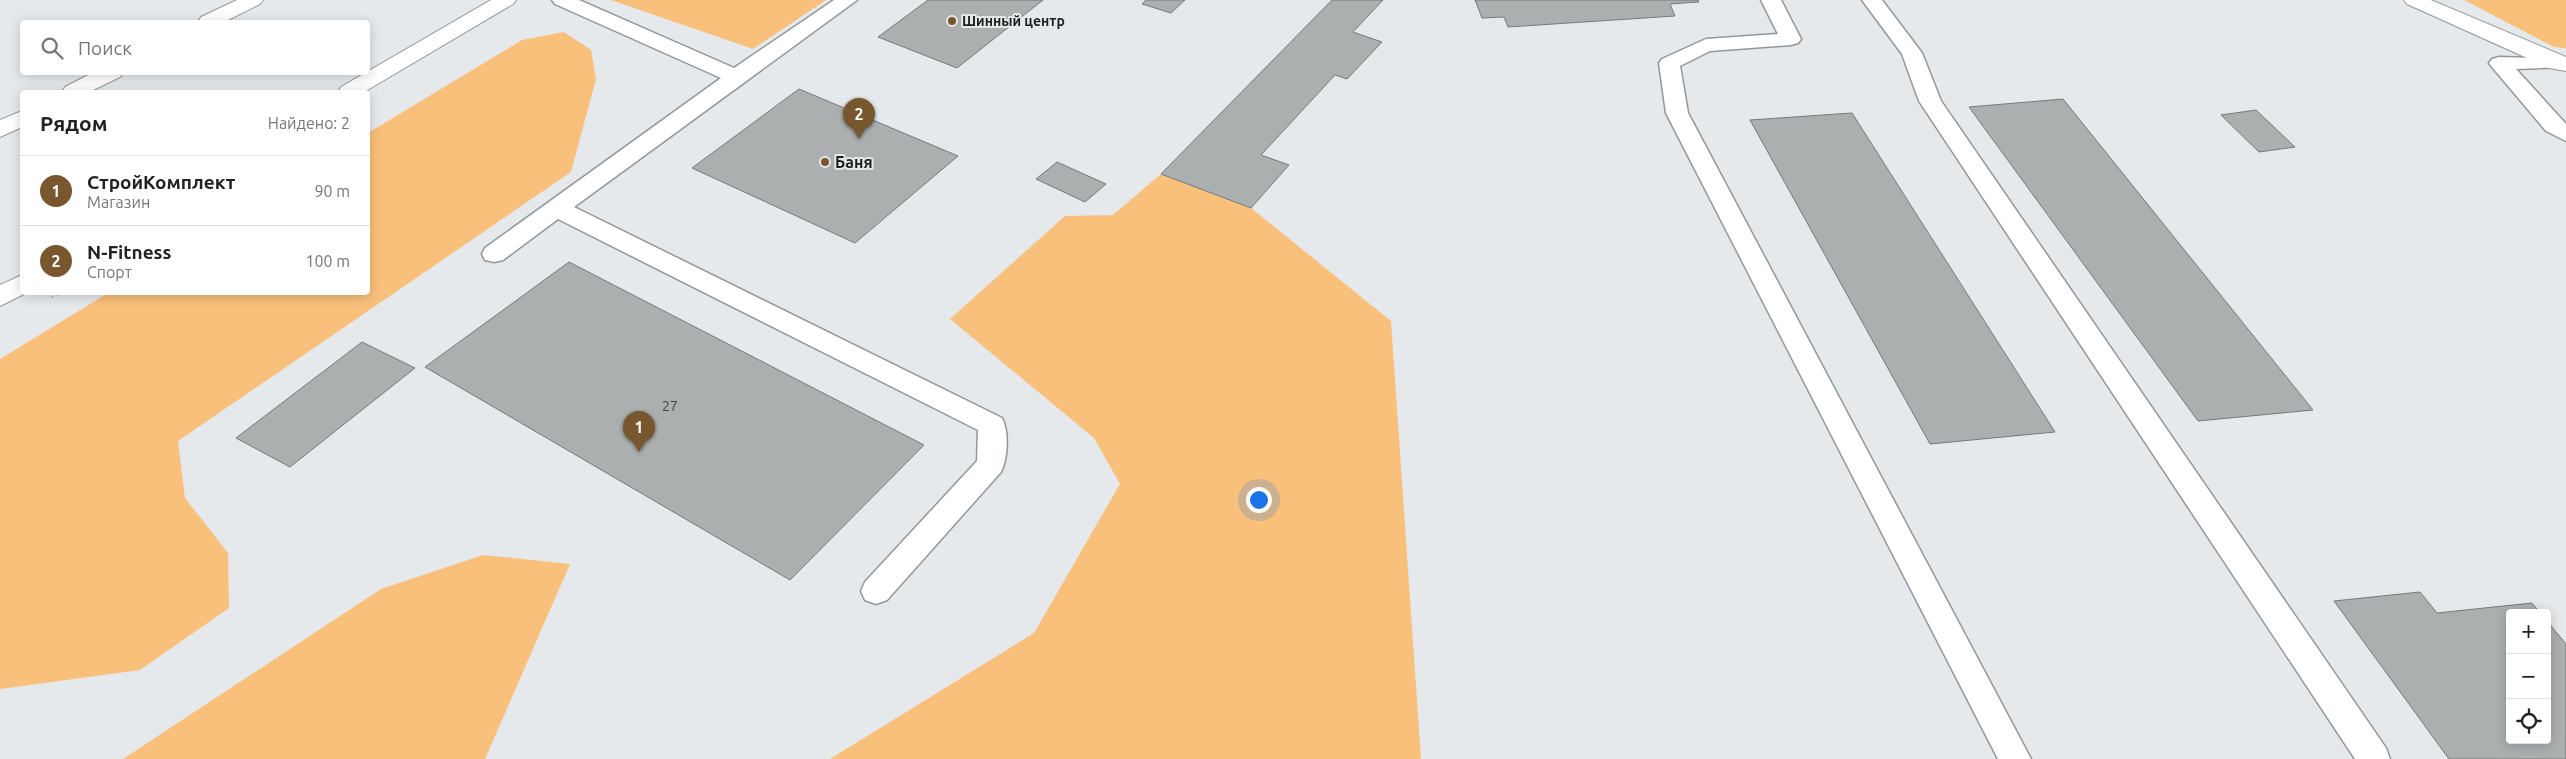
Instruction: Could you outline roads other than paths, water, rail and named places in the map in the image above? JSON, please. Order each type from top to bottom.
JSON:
[{"type":"street","points":[[213,20],[253,0]]},
{"type":"street","points":[[352,90],[506,0]]},
{"type":"street","points":[[2414,0],[2562,64]]},
{"type":"street","points":[[77,90],[106,75]]},
{"type":"street","points":[[0,130],[20,119]]},
{"type":"street","points":[[0,298],[20,285]]},
{"type":"lane","points":[[562,0],[736,77]]},
{"type":"lane","points":[[494,254],[736,77],[847,0]]},
{"type":"lane","points":[[1772,0],[1791,39],[1706,45],[1669,62],[1677,113],[2015,759]]},
{"type":"lane","points":[[1872,0],[1912,53],[1930,101],[2374,759]]},
{"type":"lane","points":[[2562,64],[2499,63],[2554,126],[2566,134]]},
{"type":"lane","points":[[556,208],[992,425],[991,464],[876,591]]},
{"type":"place","name":"Шинный центр","points":[[952,21]]},
{"type":"place","name":"N-Fitness","points":[[859,139]]},
{"type":"place","name":"Баня","points":[[825,162]]},
{"type":"place","name":"СтройКомплект","points":[[639,452]]}]
